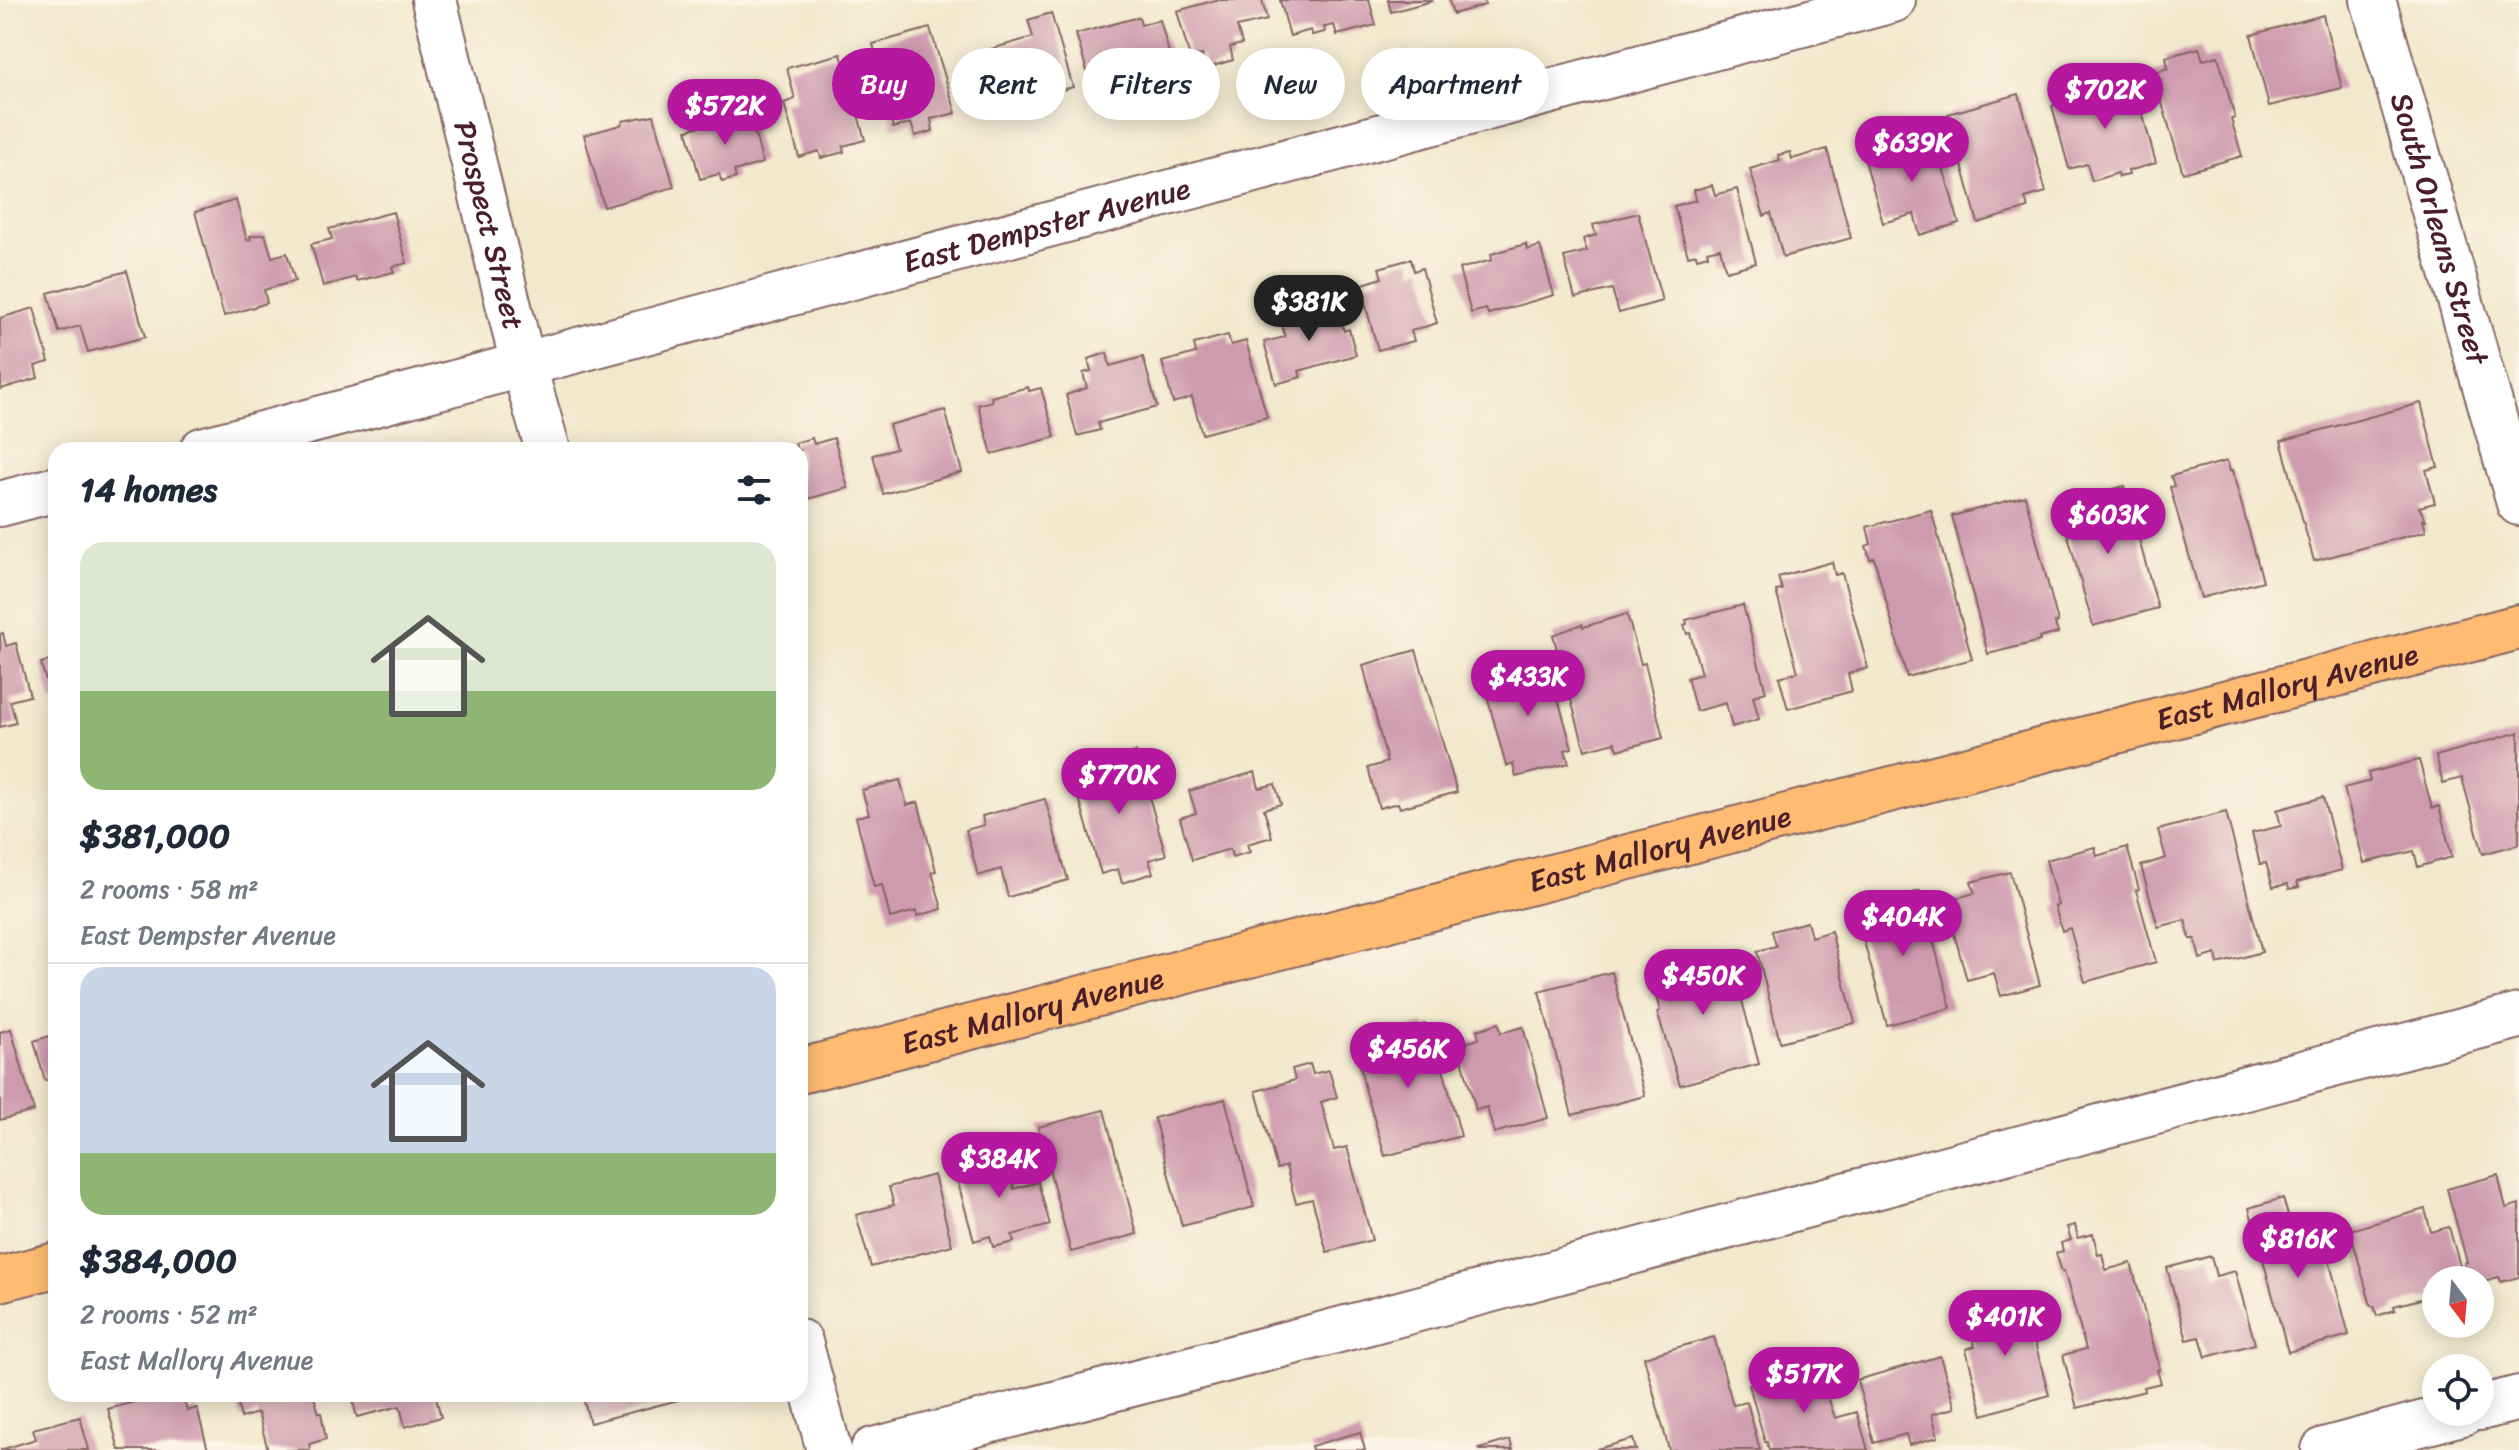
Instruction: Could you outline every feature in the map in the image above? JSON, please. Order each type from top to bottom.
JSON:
[{"type":"main road","name":"East Mallory Avenue","points":[[808,1069],[2519,627]]},
{"type":"main road","points":[[0,1279],[48,1267]]},
{"type":"street","name":"Prospect Street","points":[[434,0],[523,364],[546,442]]},
{"type":"street","name":"East Dempster Avenue","points":[[232,442],[1893,0]]},
{"type":"street","name":"South Orleans Street","points":[[2373,0],[2519,503]]},
{"type":"street","points":[[0,504],[48,491]]},
{"type":"street","points":[[873,1450],[1262,1352],[2519,1016]]},
{"type":"street","points":[[808,1372],[829,1450]]},
{"type":"street","points":[[2494,1404],[2519,1398]]},
{"type":"street","points":[[2324,1450],[2422,1424]]},
{"type":"building","points":[[1216,0],[1262,0],[1267,20],[1237,27],[1242,44],[1230,47],[1233,60],[1220,64],[1220,48],[1187,48],[1177,11]]},
{"type":"building","points":[[1280,0],[1369,0],[1376,25],[1337,35],[1334,25],[1324,27],[1325,32],[1312,35],[1311,30],[1290,36]]},
{"type":"building","points":[[1388,0],[1432,0],[1432,1],[1391,12]]},
{"type":"building","points":[[1449,0],[1484,0],[1485,5],[1453,14]]},
{"type":"building","points":[[1051,13],[1061,48],[994,48],[1033,37],[1028,20]]},
{"type":"building","points":[[2323,15],[2342,88],[2269,106],[2251,35]]},
{"type":"building","points":[[1139,17],[1141,25],[1160,20],[1168,48],[1082,48],[1082,54],[1076,34]]},
{"type":"building","points":[[930,28],[951,97],[951,114],[935,118],[935,48],[874,48],[873,44]]},
{"type":"building","points":[[2199,48],[2203,60],[2218,56],[2242,156],[2183,173],[2153,73],[2168,68],[2166,57]]},
{"type":"building","points":[[832,56],[832,120],[859,120],[865,140],[843,146],[844,152],[821,158],[819,151],[799,157],[784,103],[795,99],[787,68]]},
{"type":"building","points":[[1066,63],[1073,87],[1066,89]]},
{"type":"building","points":[[2109,80],[2111,89],[2134,83],[2156,163],[2128,171],[2129,175],[2119,177],[2118,173],[2092,181],[2087,164],[2069,169],[2052,106],[2093,94],[2091,84]]},
{"type":"building","points":[[2019,94],[2046,192],[2025,198],[2028,208],[1978,223],[1948,114]]},
{"type":"building","points":[[749,112],[763,163],[734,171],[736,178],[722,182],[719,174],[700,179],[687,130]]},
{"type":"building","points":[[654,115],[674,187],[604,207],[584,135],[621,125],[623,121]]},
{"type":"building","points":[[891,120],[931,120],[933,131],[915,136],[911,123],[893,128]]},
{"type":"building","points":[[1909,132],[1912,142],[1934,136],[1959,223],[1920,235],[1914,214],[1883,223],[1864,157],[1894,148],[1891,137]]},
{"type":"building","points":[[1827,149],[1851,238],[1783,257],[1771,213],[1764,216],[1750,169],[1780,160],[1778,155],[1790,152],[1792,159]]},
{"type":"building","points":[[1712,185],[1715,195],[1737,189],[1756,263],[1726,271],[1720,248],[1707,251],[1708,255],[1697,258],[1696,254],[1688,256],[1674,206],[1696,200],[1694,190]]},
{"type":"building","points":[[236,200],[247,240],[251,239],[250,236],[265,234],[272,257],[287,253],[295,281],[264,290],[267,303],[224,316],[195,212]]},
{"type":"building","points":[[393,212],[407,263],[392,267],[394,272],[357,281],[356,277],[323,286],[311,244],[332,239],[329,229]]},
{"type":"building","points":[[1638,213],[1662,301],[1619,313],[1612,289],[1575,298],[1564,257],[1587,251],[1583,239],[1596,235],[1593,225]]},
{"type":"building","points":[[1526,244],[1527,250],[1540,246],[1554,295],[1488,314],[1486,309],[1471,313],[1459,269],[1492,260],[1491,254]]},
{"type":"building","points":[[1411,259],[1414,271],[1422,268],[1437,323],[1411,331],[1414,341],[1378,350],[1360,285],[1382,278],[1379,268]]},
{"type":"building","points":[[127,271],[145,337],[88,352],[80,326],[59,332],[48,293]]},
{"type":"building","points":[[1315,304],[1317,312],[1337,306],[1344,331],[1349,329],[1356,355],[1299,371],[1301,377],[1276,384],[1264,342],[1285,337],[1281,321],[1297,317],[1295,309]]},
{"type":"building","points":[[34,308],[49,362],[35,366],[38,378],[1,389],[0,318]]},
{"type":"building","points":[[1228,335],[1231,345],[1246,341],[1267,417],[1202,434],[1192,397],[1173,403],[1162,362],[1196,353],[1194,344]]},
{"type":"building","points":[[1107,353],[1110,366],[1143,357],[1157,407],[1098,423],[1100,430],[1077,436],[1066,395],[1087,388],[1083,373],[1091,371],[1088,359]]},
{"type":"building","points":[[1028,387],[1029,391],[1041,388],[1055,437],[992,454],[978,405],[992,401],[991,397]]},
{"type":"building","points":[[2421,403],[2438,467],[2426,470],[2435,503],[2419,507],[2426,520],[2423,520],[2426,531],[2314,561],[2281,441]]},
{"type":"building","points":[[945,410],[962,472],[883,494],[873,455],[896,449],[889,425]]},
{"type":"building","points":[[812,438],[814,444],[834,438],[848,488],[808,499],[808,442],[798,442]]},
{"type":"building","points":[[2227,461],[2263,581],[2201,598],[2170,487],[2174,486],[2171,476]]},
{"type":"building","points":[[2124,486],[2158,608],[2093,626],[2059,503]]},
{"type":"building","points":[[2025,496],[2058,622],[2055,623],[2058,633],[2039,638],[2040,641],[1988,654],[1952,516]]},
{"type":"building","points":[[1931,510],[1972,659],[1907,677],[1874,558],[1870,559],[1866,546],[1871,544],[1867,527]]},
{"type":"building","points":[[1832,562],[1835,575],[1842,573],[1868,668],[1848,674],[1852,691],[1788,709],[1779,677],[1798,672],[1776,591],[1782,590],[1778,577]]},
{"type":"building","points":[[1743,605],[1766,692],[1753,696],[1759,719],[1732,727],[1726,703],[1696,711],[1687,678],[1701,674],[1690,633],[1687,634],[1684,625],[1687,624],[1686,620]]},
{"type":"building","points":[[1627,614],[1641,664],[1645,663],[1663,738],[1618,750],[1615,742],[1585,750],[1553,635],[1582,624],[1583,627]]},
{"type":"building","points":[[3,633],[6,646],[16,643],[30,696],[10,701],[16,723],[0,727],[0,634]]},
{"type":"building","points":[[1416,650],[1457,792],[1400,808],[1398,803],[1379,808],[1368,768],[1387,762],[1363,665]]},
{"type":"building","points":[[1547,660],[1572,748],[1565,750],[1569,763],[1516,777],[1513,764],[1506,766],[1482,677]]},
{"type":"building","points":[[48,661],[48,688],[41,663]]},
{"type":"building","points":[[2519,732],[2519,844],[2483,854],[2462,778],[2443,783],[2436,756]]},
{"type":"building","points":[[1136,752],[1166,855],[1149,860],[1153,873],[1122,883],[1118,869],[1101,874],[1071,771]]},
{"type":"building","points":[[2419,760],[2432,808],[2439,806],[2452,857],[2418,867],[2414,851],[2364,863],[2344,788],[2370,781],[2368,773]]},
{"type":"building","points":[[1255,772],[1259,788],[1275,784],[1281,804],[1264,809],[1272,837],[1247,844],[1250,852],[1232,857],[1230,849],[1192,860],[1180,818],[1196,813],[1189,791]]},
{"type":"building","points":[[900,780],[907,805],[918,802],[936,871],[932,872],[942,909],[917,916],[916,911],[890,918],[882,885],[874,887],[856,817],[869,814],[862,790]]},
{"type":"building","points":[[2323,797],[2342,870],[2297,882],[2299,887],[2289,889],[2288,884],[2273,887],[2266,863],[2260,864],[2252,833],[2281,826],[2277,810]]},
{"type":"building","points":[[1045,799],[1068,880],[1008,897],[1001,869],[978,876],[966,830],[984,825],[982,816]]},
{"type":"building","points":[[2226,812],[2262,952],[2218,964],[2216,954],[2200,959],[2195,939],[2190,939],[2185,920],[2158,927],[2141,866],[2166,858],[2158,830]]},
{"type":"building","points":[[2095,847],[2097,856],[2127,847],[2156,962],[2085,982],[2070,928],[2062,931],[2046,860]]},
{"type":"building","points":[[2010,872],[2040,985],[2001,996],[1994,973],[1967,980],[1945,901],[1975,893],[1971,882]]},
{"type":"building","points":[[1920,891],[1951,1008],[1887,1025],[1855,909]]},
{"type":"building","points":[[1807,922],[1811,937],[1831,931],[1855,1023],[1780,1042],[1757,951],[1776,946],[1772,931]]},
{"type":"building","points":[[1697,952],[1700,960],[1729,952],[1759,1064],[1680,1085],[1657,1012],[1660,1011],[1648,966]]},
{"type":"building","points":[[1612,972],[1645,1096],[1572,1115],[1539,991]]},
{"type":"building","points":[[1499,1023],[1501,1033],[1523,1027],[1548,1118],[1494,1133],[1487,1107],[1476,1110],[1458,1045],[1479,1039],[1477,1030]]},
{"type":"building","points":[[1425,1024],[1429,1040],[1435,1039],[1461,1136],[1385,1156],[1364,1085],[1359,1060],[1364,1058],[1360,1041]]},
{"type":"building","points":[[11,1029],[34,1111],[0,1120],[0,1032]]},
{"type":"building","points":[[48,1037],[48,1080],[45,1081],[34,1041]]},
{"type":"building","points":[[1310,1064],[1313,1074],[1329,1070],[1337,1097],[1321,1102],[1334,1150],[1347,1147],[1372,1240],[1327,1252],[1312,1199],[1296,1203],[1286,1166],[1277,1169],[1256,1091],[1295,1080],[1292,1069]]},
{"type":"building","points":[[1225,1099],[1254,1207],[1182,1226],[1154,1118]]},
{"type":"building","points":[[1104,1110],[1137,1234],[1071,1252],[1038,1127]]},
{"type":"building","points":[[1003,1146],[1014,1189],[1038,1182],[1050,1225],[1012,1235],[1014,1242],[993,1247],[990,1236],[974,1241],[955,1172],[978,1166],[974,1154]]},
{"type":"building","points":[[934,1175],[952,1245],[871,1267],[856,1215],[894,1205],[889,1187]]},
{"type":"building","points":[[2498,1175],[2506,1208],[2519,1204],[2519,1277],[2501,1282],[2499,1277],[2494,1278],[2494,1266],[2465,1266],[2467,1262],[2447,1189]]},
{"type":"building","points":[[2283,1198],[2296,1244],[2323,1237],[2349,1335],[2288,1352],[2249,1208]]},
{"type":"building","points":[[2425,1209],[2431,1232],[2449,1227],[2460,1266],[2422,1266],[2422,1299],[2394,1306],[2395,1310],[2377,1316],[2374,1306],[2371,1306],[2350,1230]]},
{"type":"building","points":[[2075,1225],[2078,1238],[2093,1234],[2098,1255],[2102,1254],[2106,1270],[2131,1263],[2160,1369],[2157,1370],[2161,1383],[2144,1387],[2145,1391],[2077,1408],[2063,1355],[2086,1349],[2056,1253],[2063,1251],[2061,1243],[2071,1240],[2067,1227]]},
{"type":"building","points":[[2211,1256],[2216,1276],[2235,1271],[2255,1344],[2206,1357],[2200,1337],[2187,1340],[2167,1268]]},
{"type":"building","points":[[2024,1302],[2049,1395],[1983,1415],[1966,1349],[1975,1346],[1967,1316]]},
{"type":"building","points":[[1714,1337],[1733,1405],[1747,1402],[1760,1450],[1669,1450],[1644,1357]]},
{"type":"building","points":[[1940,1356],[1955,1408],[1932,1414],[1938,1437],[1909,1445],[1906,1434],[1874,1443],[1857,1380]]},
{"type":"building","points":[[1818,1367],[1835,1418],[1857,1412],[1868,1450],[1769,1450],[1749,1385]]},
{"type":"building","points":[[134,1402],[184,1402],[187,1411],[197,1408],[208,1450],[119,1450],[108,1409]]},
{"type":"building","points":[[237,1402],[316,1402],[326,1439],[309,1444],[310,1450],[268,1450],[258,1413],[241,1418]]},
{"type":"building","points":[[353,1402],[437,1402],[441,1417],[405,1427],[400,1406],[357,1417]]},
{"type":"building","points":[[584,1402],[670,1402],[590,1423]]},
{"type":"building","points":[[80,1417],[89,1450],[0,1450],[36,1439],[33,1429]]},
{"type":"building","points":[[1360,1432],[1365,1450],[1312,1450],[1311,1446]]},
{"type":"building","points":[[1633,1439],[1636,1450],[1597,1450],[1597,1449]]},
{"type":"building","points":[[1510,1440],[1513,1450],[1479,1449]]}]
